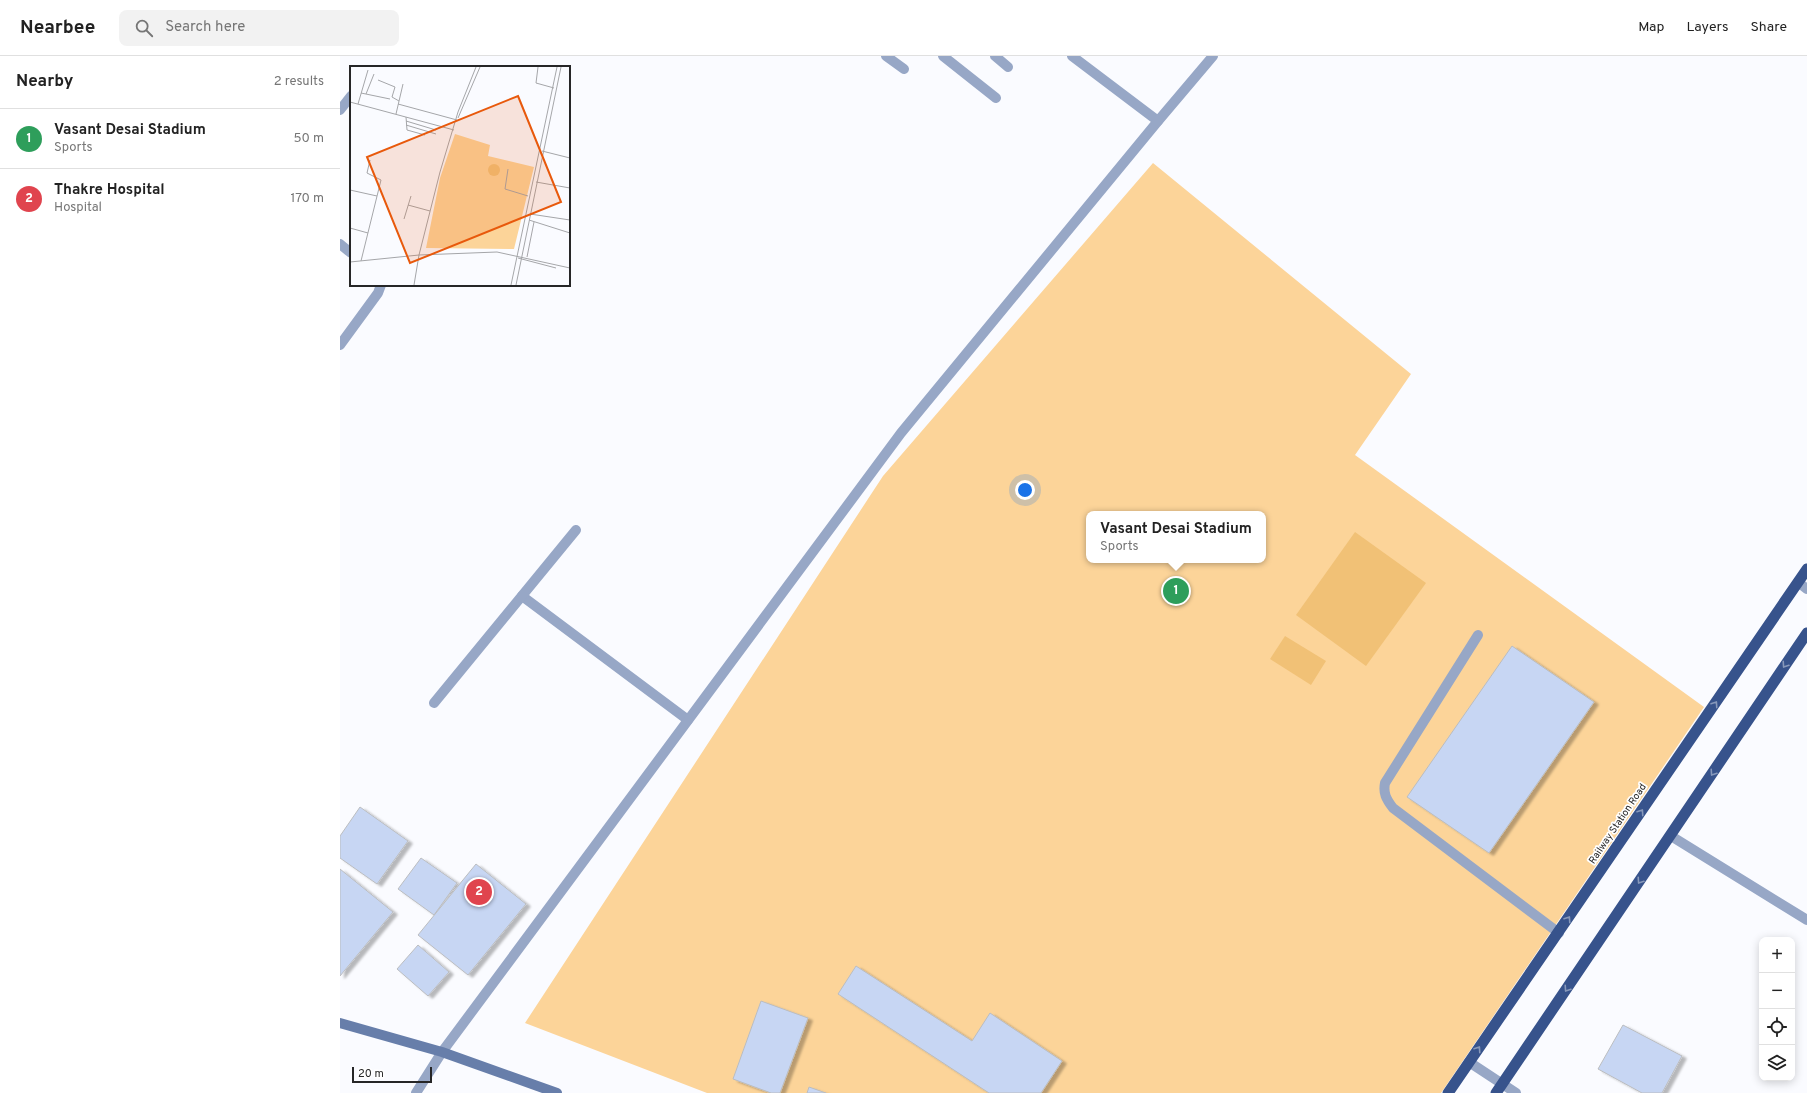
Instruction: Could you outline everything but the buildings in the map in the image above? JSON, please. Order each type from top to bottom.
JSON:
[{"type":"highway","name":"Railway Station Road","points":[[1448,1093],[1558,933],[1802,585],[1807,569]]},
{"type":"highway","points":[[1499,1089],[1807,633]]},
{"type":"main road","points":[[340,1023],[442,1052],[557,1093]]},
{"type":"street","points":[[886,56],[904,69]]},
{"type":"street","points":[[943,56],[996,98]]},
{"type":"street","points":[[994,56],[1008,67]]},
{"type":"street","points":[[1072,56],[1158,121]]},
{"type":"street","points":[[416,1093],[442,1052],[901,433],[1213,56]]},
{"type":"street","points":[[340,110],[350,97]]},
{"type":"street","points":[[340,244],[350,252]]},
{"type":"street","points":[[340,345],[378,293],[381,286]]},
{"type":"street","points":[[434,703],[576,530]]},
{"type":"street","points":[[522,596],[688,720]]},
{"type":"street","points":[[1478,635],[1385,783],[1383,790],[1386,800],[1393,808],[1558,933]]},
{"type":"street","points":[[1670,836],[1807,920]]},
{"type":"street","points":[[1469,1062],[1499,1089],[1516,1093]]},
{"type":"shaded area","points":[[1153,163],[1411,374],[1355,455],[1704,707],[1441,1093],[707,1093],[525,1023],[883,476]]},
{"type":"shaded area","points":[[1355,532],[1426,583],[1366,666],[1296,615]]},
{"type":"shaded area","points":[[1285,636],[1326,661],[1311,685],[1270,659]]},
{"type":"place","name":"Vasant Desai Stadium","points":[[1176,591]]},
{"type":"place","name":"Thakre Hospital","points":[[479,892]]}]
